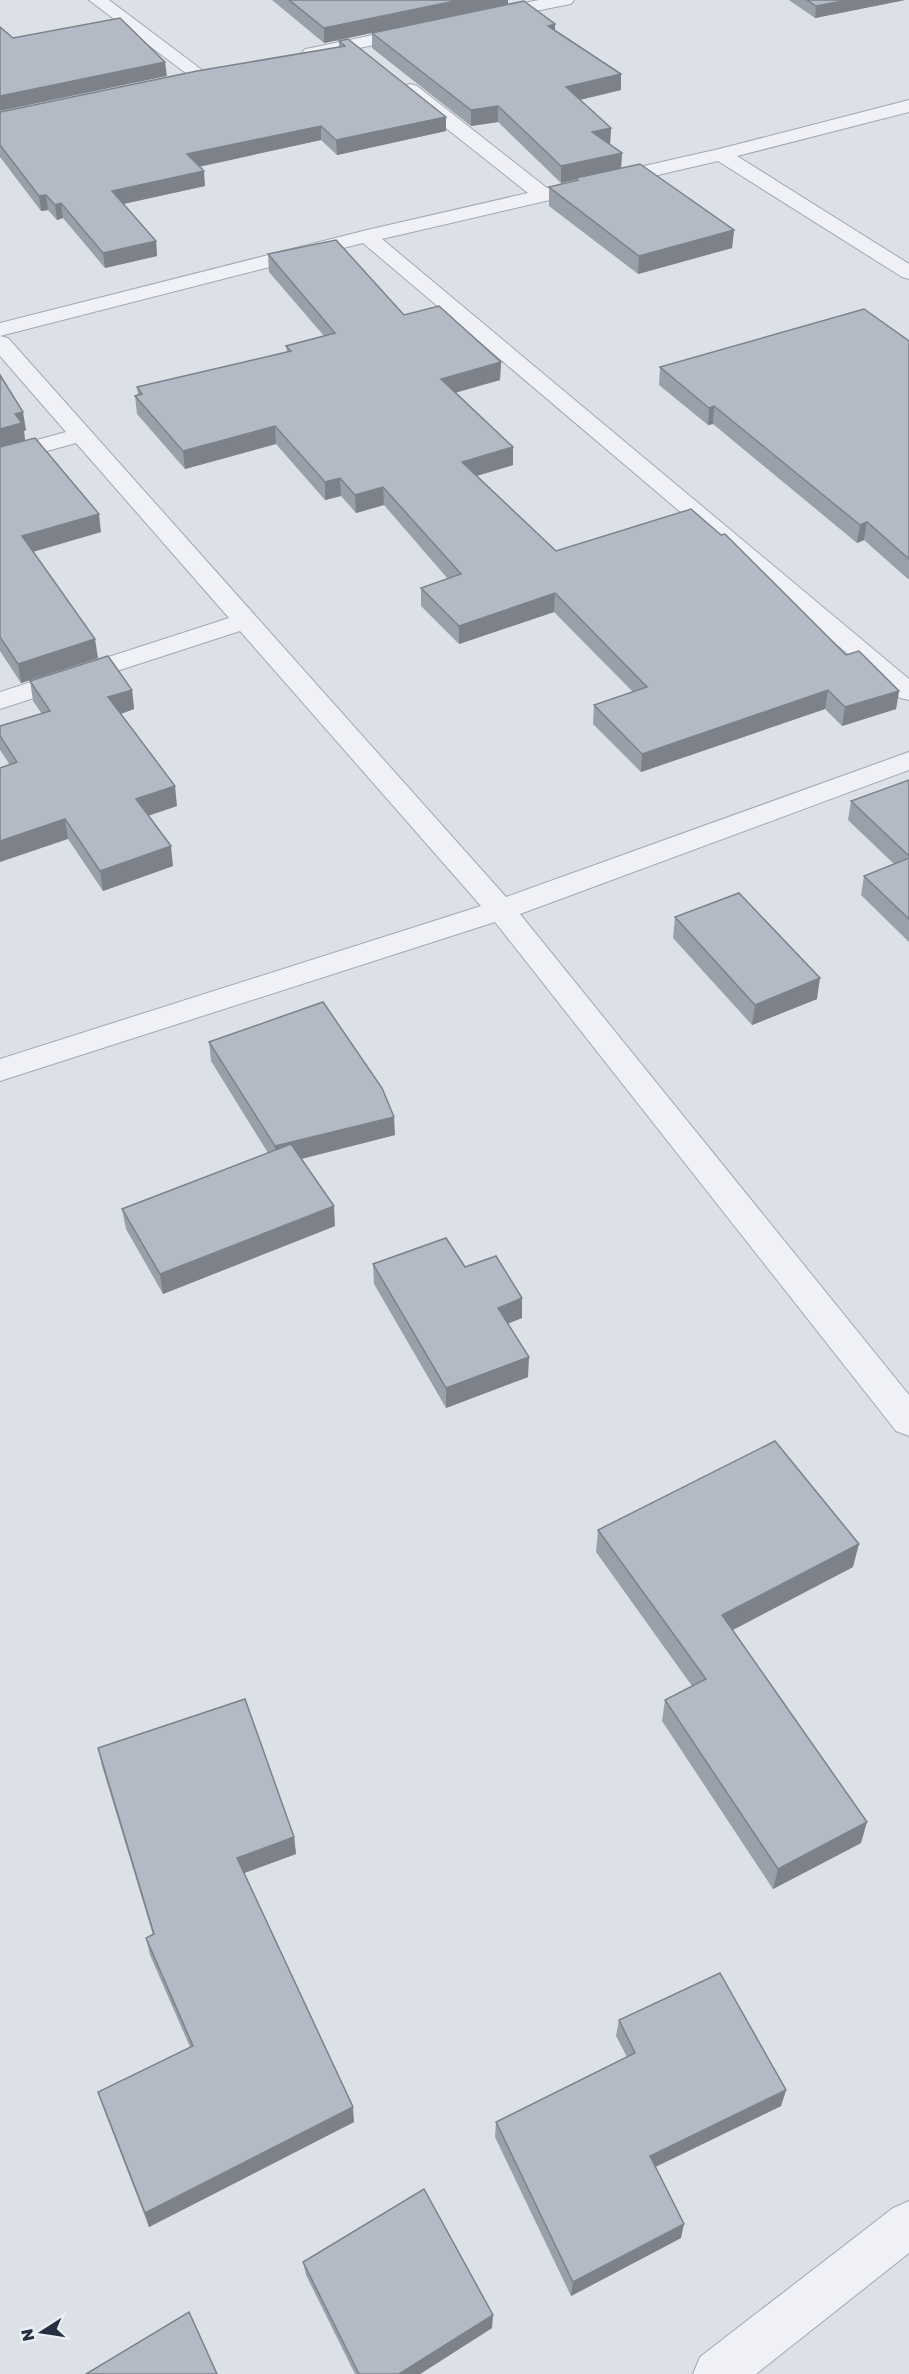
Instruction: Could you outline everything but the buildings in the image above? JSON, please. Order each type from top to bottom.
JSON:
[{"type":"street","points":[[100,0],[207,75],[179,81]]},
{"type":"street","points":[[475,19],[565,0]]},
{"type":"street","points":[[294,57],[430,28]]},
{"type":"street","points":[[352,44],[370,59]]},
{"type":"street","points":[[398,80],[543,195]]},
{"type":"street","points":[[0,330],[367,236],[721,154],[909,106]]},
{"type":"street","points":[[721,154],[909,273]]},
{"type":"street","points":[[367,236],[909,692]]},
{"type":"street","points":[[0,343],[501,910],[909,1421]]},
{"type":"street","points":[[0,457],[81,435]]},
{"type":"street","points":[[0,701],[246,621]]},
{"type":"street","points":[[0,1070],[501,910],[909,760]]},
{"type":"street","points":[[717,2374],[909,2224]]}]
